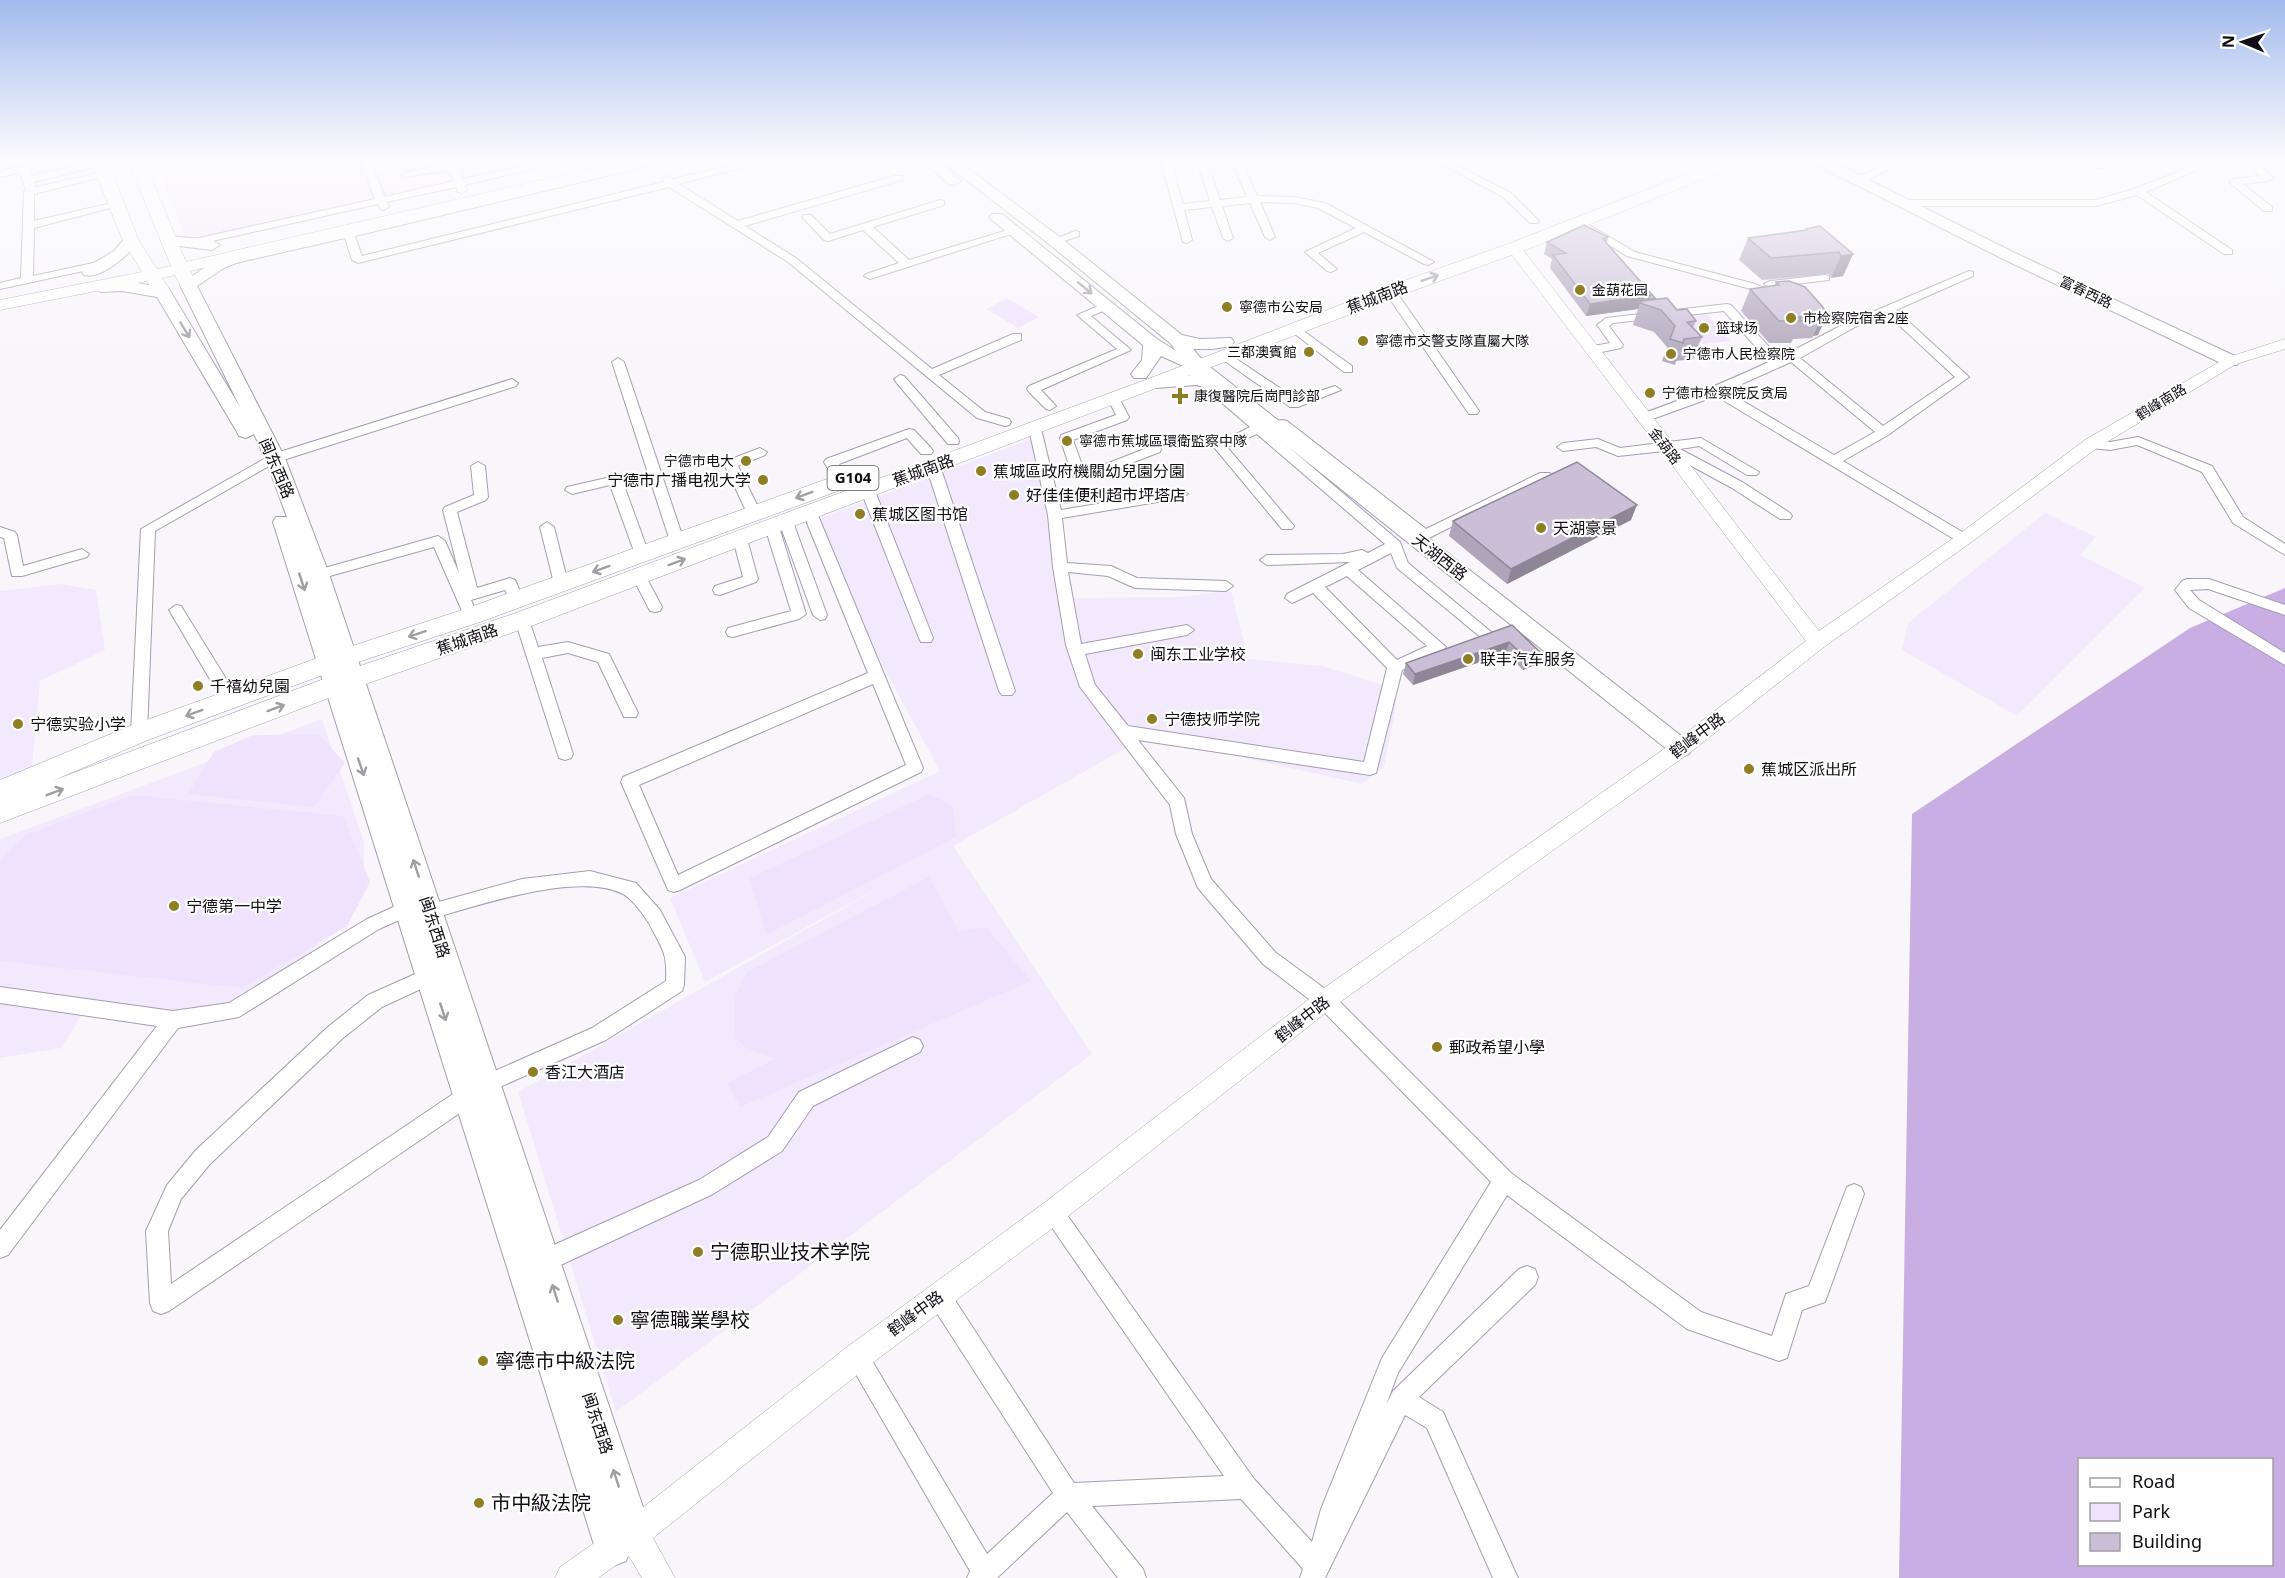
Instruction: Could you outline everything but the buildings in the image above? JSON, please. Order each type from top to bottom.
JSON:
[{"type":"highway","name":"蕉城南路","points":[[0,791],[139,733],[230,699],[341,672],[641,565],[677,541],[810,513],[868,491],[930,459],[953,441],[1050,406],[1199,366],[1226,349],[1428,262],[1506,232]]},
{"type":"highway","name":"蕉城南路","points":[[1226,349],[1295,329],[1391,291],[1555,232]]},
{"type":"highway","name":"蕉城南路","points":[[0,812],[471,616],[519,610],[561,584],[740,538],[843,482],[1035,429],[1114,399],[1148,378]]},
{"type":"main road","points":[[0,305],[90,272],[107,262],[129,234],[134,232]]},
{"type":"main road","points":[[166,232],[177,262]]},
{"type":"main road","points":[[177,262],[263,243],[298,232]]},
{"type":"main road","points":[[177,262],[190,243],[212,245],[263,243],[353,232]]},
{"type":"main road","name":"天湖西路","points":[[1016,232],[1151,343],[1199,366]]},
{"type":"main road","name":"天湖西路","points":[[1043,232],[1199,366],[1681,748]]},
{"type":"main road","name":"富春西路","points":[[1962,232],[2231,361]]},
{"type":"main road","points":[[129,234],[151,279]]},
{"type":"main road","points":[[177,262],[218,265],[263,243]]},
{"type":"main road","points":[[0,292],[101,287],[151,279],[177,262],[212,245]]},
{"type":"main road","name":"闽东西路","points":[[177,262],[319,574],[341,672]]},
{"type":"main road","points":[[90,272],[151,279]]},
{"type":"main road","name":"闽东西路","points":[[151,279],[269,460],[478,1090],[623,1541]]},
{"type":"main road","points":[[1148,378],[1154,354],[1151,343]]},
{"type":"main road","points":[[1199,366],[1221,368],[1226,349]]},
{"type":"main road","name":"闽东西路","points":[[419,910],[431,975],[544,1261],[623,1541]]},
{"type":"street","points":[[27,280],[28,232]]},
{"type":"street","points":[[190,243],[246,232]]},
{"type":"street","points":[[218,265],[354,232]]},
{"type":"street","points":[[348,233],[358,260],[458,232]]},
{"type":"street","points":[[747,232],[792,260],[981,415],[1005,423]]},
{"type":"street","points":[[821,232],[828,238],[848,232]]},
{"type":"street","points":[[871,232],[906,265]]},
{"type":"street","points":[[870,276],[1013,232]]},
{"type":"street","points":[[1185,232],[1187,240]]},
{"type":"street","points":[[1226,232],[1228,238]]},
{"type":"street","points":[[1268,232],[1270,237]]},
{"type":"street","points":[[1331,269],[1310,252],[1357,232]]},
{"type":"street","points":[[1368,232],[1428,262]]},
{"type":"street","points":[[1596,232],[1631,254],[1751,286],[1851,325]]},
{"type":"street","points":[[2198,232],[2228,252]]},
{"type":"street","points":[[1055,241],[1075,234]]},
{"type":"street","name":"金葫路","points":[[1514,248],[1817,642]]},
{"type":"street","points":[[0,286],[107,262]]},
{"type":"street","points":[[1643,418],[1718,391],[1792,357],[1851,325],[1969,274]]},
{"type":"street","points":[[1751,286],[1825,278]]},
{"type":"street","points":[[1391,291],[1473,411]]},
{"type":"street","points":[[1050,406],[1033,389],[1125,350],[1083,315],[1106,306]]},
{"type":"street","points":[[1592,350],[1617,345],[1604,325],[1610,320],[1727,307],[1766,351]]},
{"type":"street","points":[[1835,460],[1883,432],[1963,377],[1888,308]]},
{"type":"street","points":[[1295,329],[1348,369]]},
{"type":"street","points":[[931,374],[1017,337]]},
{"type":"street","name":"鹤峰南路","points":[[2046,478],[2091,444],[2231,361],[2285,344]]},
{"type":"street","points":[[1226,349],[1294,404],[1335,390]]},
{"type":"street","points":[[1792,357],[1883,432]]},
{"type":"street","points":[[618,362],[677,541]]},
{"type":"street","points":[[1199,366],[1259,428],[1391,547],[1402,565],[1489,636]]},
{"type":"street","points":[[1199,366],[1425,535],[1545,476]]},
{"type":"street","points":[[900,379],[953,441]]},
{"type":"street","points":[[139,733],[148,529],[269,460],[512,383]]},
{"type":"street","points":[[1718,391],[1964,539]]},
{"type":"street","points":[[1078,472],[1066,438],[1123,417],[1114,399]]},
{"type":"street","points":[[1259,428],[1219,446],[1287,526]]},
{"type":"street","points":[[1035,429],[1055,515],[1060,567],[1076,650],[1088,687],[1178,802],[1184,834],[1204,883],[1269,958],[1325,1000],[1504,1180],[1695,1321],[1779,1350],[1794,1302],[1817,1294],[1854,1194]]},
{"type":"street","points":[[2091,444],[2110,446],[2138,441],[2207,469],[2238,520],[2285,550]]},
{"type":"street","points":[[1563,447],[1598,443],[1618,452],[1701,442],[1752,472]]},
{"type":"street","points":[[1666,447],[1737,485],[1785,516]]},
{"type":"street","points":[[1046,474],[1100,471],[1155,449]]},
{"type":"street","points":[[760,452],[731,464],[771,521],[820,615]]},
{"type":"street","points":[[930,459],[1007,691]]},
{"type":"street","points":[[478,466],[481,497],[450,510],[472,595],[510,583],[565,754]]},
{"type":"street","name":"鹤峰中路","points":[[571,1578],[623,1541],[857,1357],[1053,1212],[1325,1000],[1681,748],[1817,642],[1964,539],[2046,478]]},
{"type":"street","points":[[572,490],[615,480],[655,606]]},
{"type":"street","points":[[868,491],[926,638]]},
{"type":"street","points":[[1055,515],[1181,494]]},
{"type":"street","points":[[810,513],[915,768],[674,885],[629,782],[877,676]]},
{"type":"street","points":[[733,632],[799,614],[771,521]]},
{"type":"street","points":[[547,527],[561,584]]},
{"type":"street","points":[[0,532],[10,535],[17,573],[82,554]]},
{"type":"street","points":[[720,590],[751,579],[740,538]]},
{"type":"street","points":[[319,574],[438,541],[471,616]]},
{"type":"street","points":[[1267,560],[1343,559],[1391,547]]},
{"type":"street","points":[[1292,598],[1391,547]]},
{"type":"street","points":[[1060,567],[1111,571],[1135,583],[1226,586]]},
{"type":"street","points":[[1348,569],[1438,647],[1395,667]]},
{"type":"street","points":[[2285,610],[2209,584],[2187,584],[2182,590],[2194,604],[2285,660]]},
{"type":"street","points":[[1315,586],[1395,667]]},
{"type":"street","points":[[176,610],[230,699]]},
{"type":"street","points":[[1076,650],[1187,630]]},
{"type":"street","points":[[533,655],[553,647],[575,647],[604,658],[630,713]]},
{"type":"street","points":[[1124,732],[1370,769],[1395,667]]},
{"type":"street","points":[[0,995],[173,1020],[232,1011],[373,924],[419,910],[522,886],[590,878],[630,888],[654,915],[676,957],[675,985],[599,1034],[478,1090],[161,1303],[157,1231],[174,1192],[203,1157],[336,1032],[375,1001],[431,975]]},
{"type":"street","points":[[0,1247],[173,1020]]},
{"type":"street","points":[[544,1261],[706,1187],[775,1144],[806,1099],[913,1046]]},
{"type":"street","points":[[1315,1572],[1333,1509],[1390,1366],[1504,1180]]},
{"type":"street","points":[[1053,1212],[1246,1487],[1315,1572]]},
{"type":"street","points":[[1315,1572],[1401,1399],[1527,1277]]},
{"type":"street","points":[[939,1296],[1068,1495],[1134,1578]]},
{"type":"street","points":[[857,1357],[982,1575],[1068,1495],[1246,1487]]},
{"type":"street","points":[[1401,1399],[1435,1420],[1506,1578]]},
{"type":"street","name":"闽东西路","points":[[623,1541],[659,1578]]},
{"type":"shaded area","points":[[183,232],[234,232],[214,236],[185,237]]},
{"type":"shaded area","points":[[1045,434],[1060,567],[1068,598],[1179,597],[1231,591],[1248,659],[1323,666],[1396,689],[1396,706],[1384,767],[1362,784],[1147,736],[953,846],[1092,1054],[616,1412],[518,1092],[888,883],[705,982],[670,898],[940,771],[886,672],[813,521]]},
{"type":"shaded area","points":[[2045,513],[2096,537],[2080,555],[2145,588],[2017,716],[1902,650],[1908,623]]},
{"type":"shaded area","name":"宁德实验小学","points":[[60,584],[96,590],[105,650],[40,681],[32,768],[0,778],[0,591]]},
{"type":"shaded area","points":[[2285,588],[2285,1578],[1899,1578],[1912,814],[2190,628]]},
{"type":"shaded area","name":"宁德第一中学","points":[[322,719],[364,842],[364,870],[338,926],[279,980],[233,1016],[88,1005],[61,1048],[0,1058],[0,839]]},
{"type":"green space","points":[[1007,298],[1039,317],[1018,328],[986,309]]},
{"type":"green space","name":"篮球场","points":[[1706,313],[1730,341],[1703,344],[1680,315]]},
{"type":"green space","points":[[318,734],[345,763],[314,807],[188,794],[214,752],[253,735]]},
{"type":"green space","points":[[930,794],[953,806],[956,837],[766,935],[750,878]]},
{"type":"green space","name":"宁德第一中学","points":[[132,795],[343,816],[370,882],[347,926],[242,988],[0,961],[0,861],[27,834]]},
{"type":"green space","points":[[929,877],[959,931],[986,927],[1031,981],[740,1107],[727,1083],[775,1059],[745,1047],[735,1037],[735,996],[747,972]]},
{"type":"place","name":"金葫花园","points":[[1580,290]]},
{"type":"place","name":"寧德市公安局","points":[[1227,307]]},
{"type":"place","name":"市检察院宿舍2座","points":[[1791,318]]},
{"type":"place","name":"篮球场","points":[[1704,328]]},
{"type":"place","name":"寧德市交警支隊直屬大隊","points":[[1363,341]]},
{"type":"place","name":"三都澳賓館","points":[[1309,352]]},
{"type":"place","name":"宁德市人民检察院","points":[[1671,354]]},
{"type":"place","name":"宁德市检察院反贪局","points":[[1650,393]]},
{"type":"place","name":"康復醫院后崗門診部","points":[[1180,396]]},
{"type":"place","name":"寧德市蕉城區環衛監察中隊","points":[[1067,441]]},
{"type":"place","name":"宁德市电大","points":[[746,461]]},
{"type":"place","name":"蕉城區政府機關幼兒園分園","points":[[981,471]]},
{"type":"place","name":"宁德市广播电视大学","points":[[763,480]]},
{"type":"place","name":"好佳佳便利超市坪塔店","points":[[1014,495]]},
{"type":"place","name":"蕉城区图书馆","points":[[860,514]]},
{"type":"place","name":"天湖豪景","points":[[1541,528]]},
{"type":"place","name":"闽东工业学校","points":[[1138,654]]},
{"type":"place","name":"联丰汽车服务","points":[[1468,659]]},
{"type":"place","name":"千禧幼兒園","points":[[198,686]]},
{"type":"place","name":"宁德技师学院","points":[[1152,719]]},
{"type":"place","name":"宁德实验小学","points":[[18,724]]},
{"type":"place","name":"蕉城区派出所","points":[[1749,769]]},
{"type":"place","name":"宁德第一中学","points":[[174,906]]},
{"type":"place","name":"郵政希望小學","points":[[1437,1047]]},
{"type":"place","name":"香江大酒店","points":[[533,1072]]},
{"type":"place","name":"宁德职业技术学院","points":[[698,1252]]},
{"type":"place","name":"寧德職業學校","points":[[618,1320]]},
{"type":"place","name":"寧德市中級法院","points":[[483,1361]]},
{"type":"place","name":"市中級法院","points":[[479,1503]]}]
